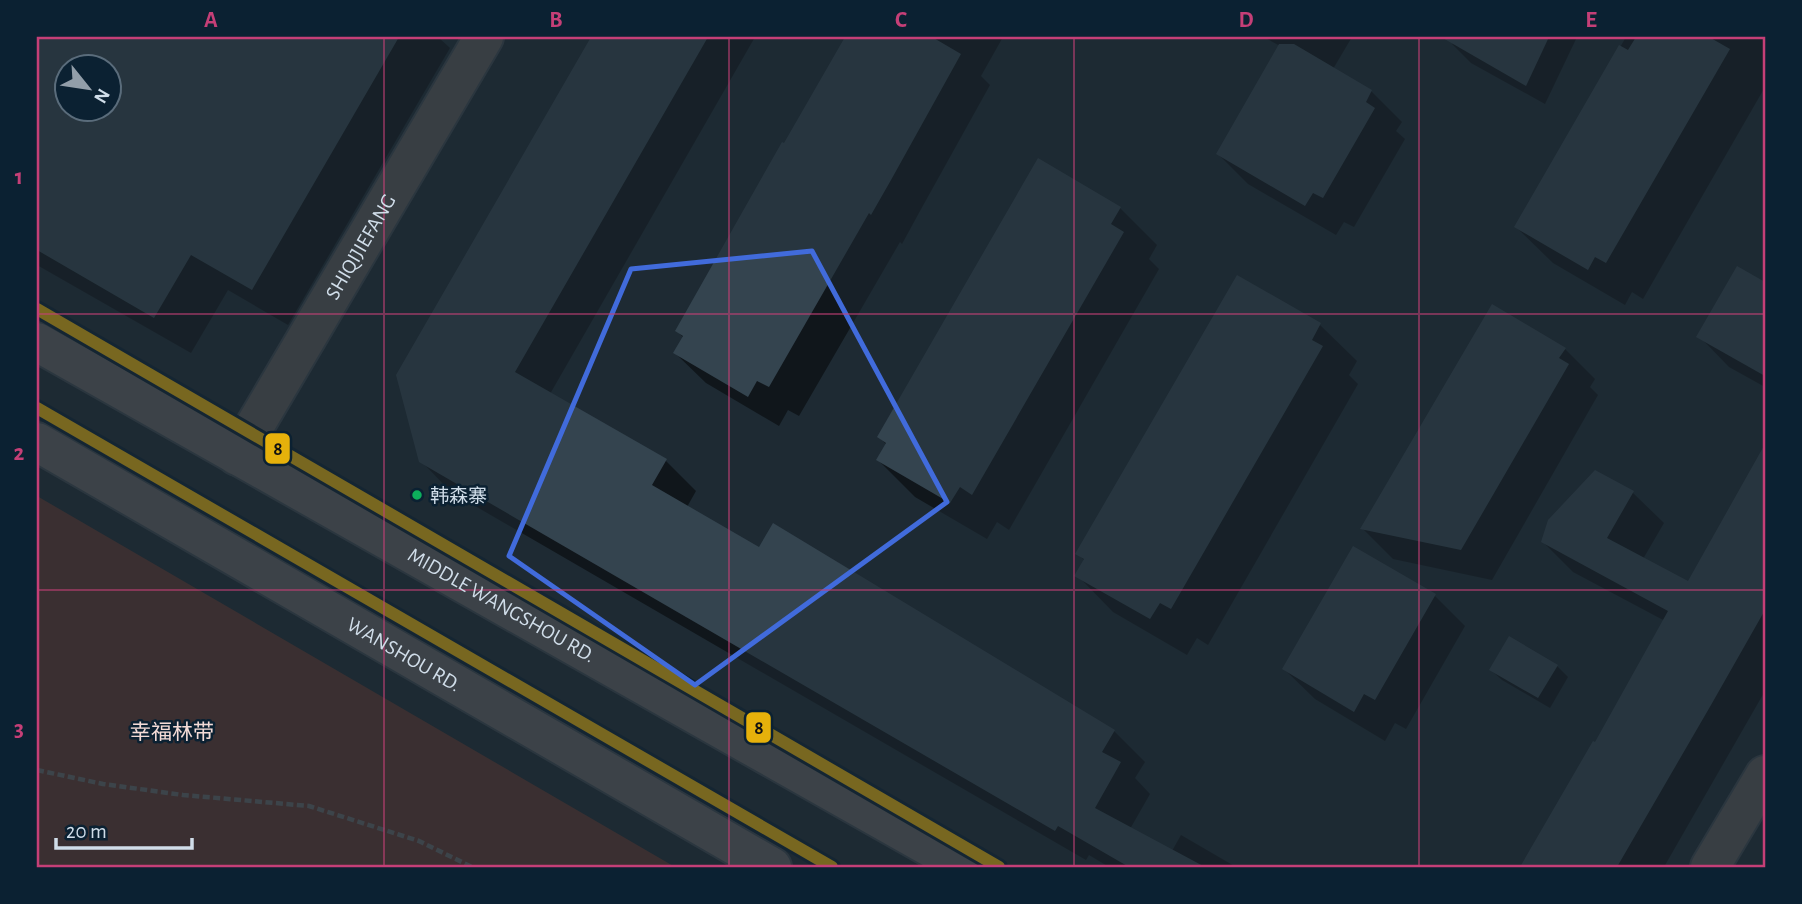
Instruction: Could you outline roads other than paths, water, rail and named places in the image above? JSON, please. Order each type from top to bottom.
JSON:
[{"type":"main road","name":"MIDDLE WANGSHOU RD.","points":[[37,342],[965,867]]},
{"type":"main road","name":"WANSHOU RD.","points":[[37,442],[772,867]]},
{"type":"street","name":"SHIQIJIEFANG","points":[[237,456],[484,37]]},
{"type":"street","points":[[1710,867],[1765,775]]},
{"type":"place","name":"韩森寨","points":[[417,495]]},
{"type":"park label","name":"幸福林带","points":[[172,732]]}]
